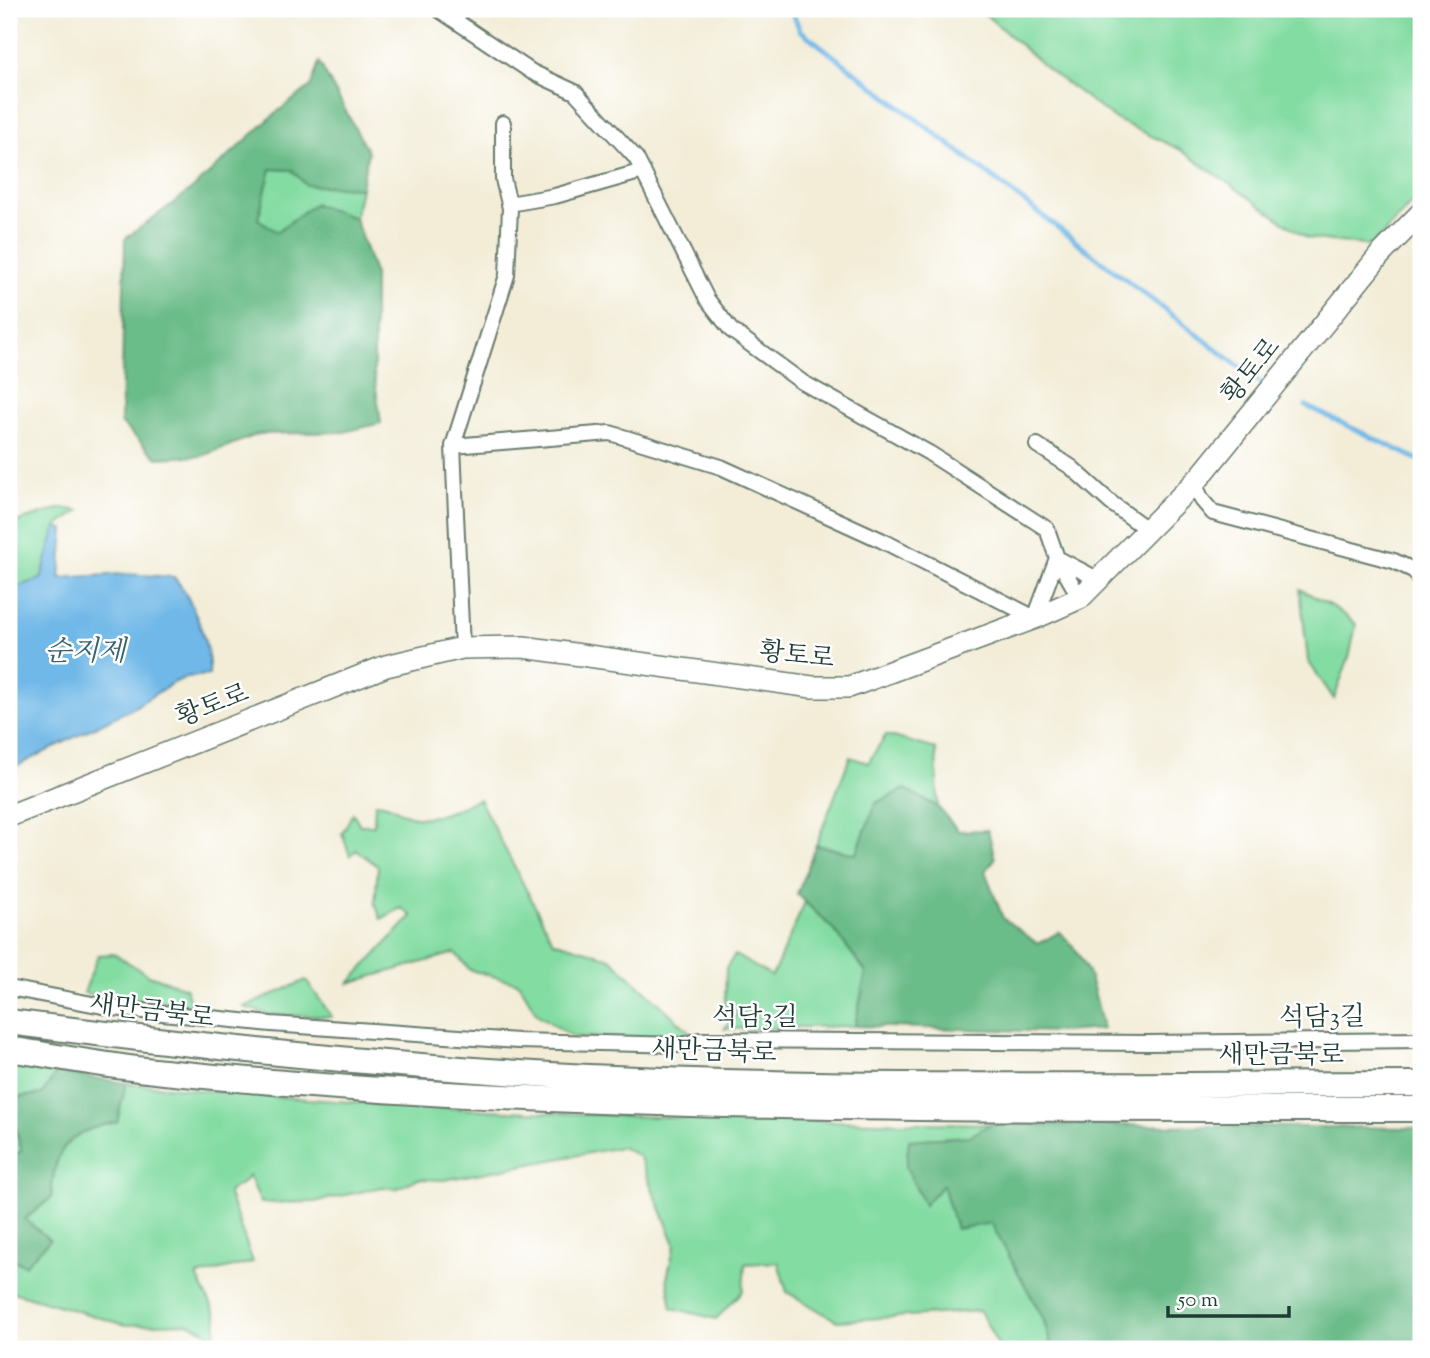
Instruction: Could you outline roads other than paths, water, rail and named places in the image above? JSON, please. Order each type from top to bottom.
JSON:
[{"type":"highway","name":"새만금북로","points":[[9,1022],[365,1063],[591,1077],[824,1083],[1421,1084]]},
{"type":"highway","name":"새만금북로","points":[[9,1049],[160,1072],[476,1096],[822,1107],[1421,1109]]},
{"type":"main road","name":"황토로","points":[[9,816],[386,666],[462,648],[523,648],[812,687],[849,687],[1035,618],[1080,598],[1195,483],[1379,256],[1421,213]]},
{"type":"street","points":[[438,9],[532,72],[575,92],[636,158],[707,299],[731,331],[802,382],[929,453],[1047,529],[1057,558],[1080,598]]},
{"type":"street","points":[[462,648],[453,446],[508,275],[509,204],[503,179],[503,122]]},
{"type":"street","points":[[509,204],[555,196],[643,171]]},
{"type":"street","points":[[453,446],[610,433],[721,467],[881,540],[1035,618],[1057,558]]},
{"type":"street","points":[[1037,445],[1072,467],[1111,503],[1149,530]]},
{"type":"street","points":[[1195,483],[1202,500],[1213,513],[1394,561],[1415,571],[1421,584]]},
{"type":"street","points":[[1057,558],[1099,580]]},
{"type":"street","name":"석담3길","points":[[9,988],[113,1009],[518,1041],[683,1045],[700,1040],[1149,1043],[1421,1040]]},
{"type":"water","name":"순지제","points":[[56,527],[64,529],[60,578],[123,574],[174,577],[188,598],[204,637],[209,675],[187,677],[173,683],[133,708],[9,770],[9,589],[41,579]]},
{"type":"waterway","points":[[791,9],[800,30],[1262,384]]},
{"type":"waterway","points":[[1306,406],[1421,461]]}]
